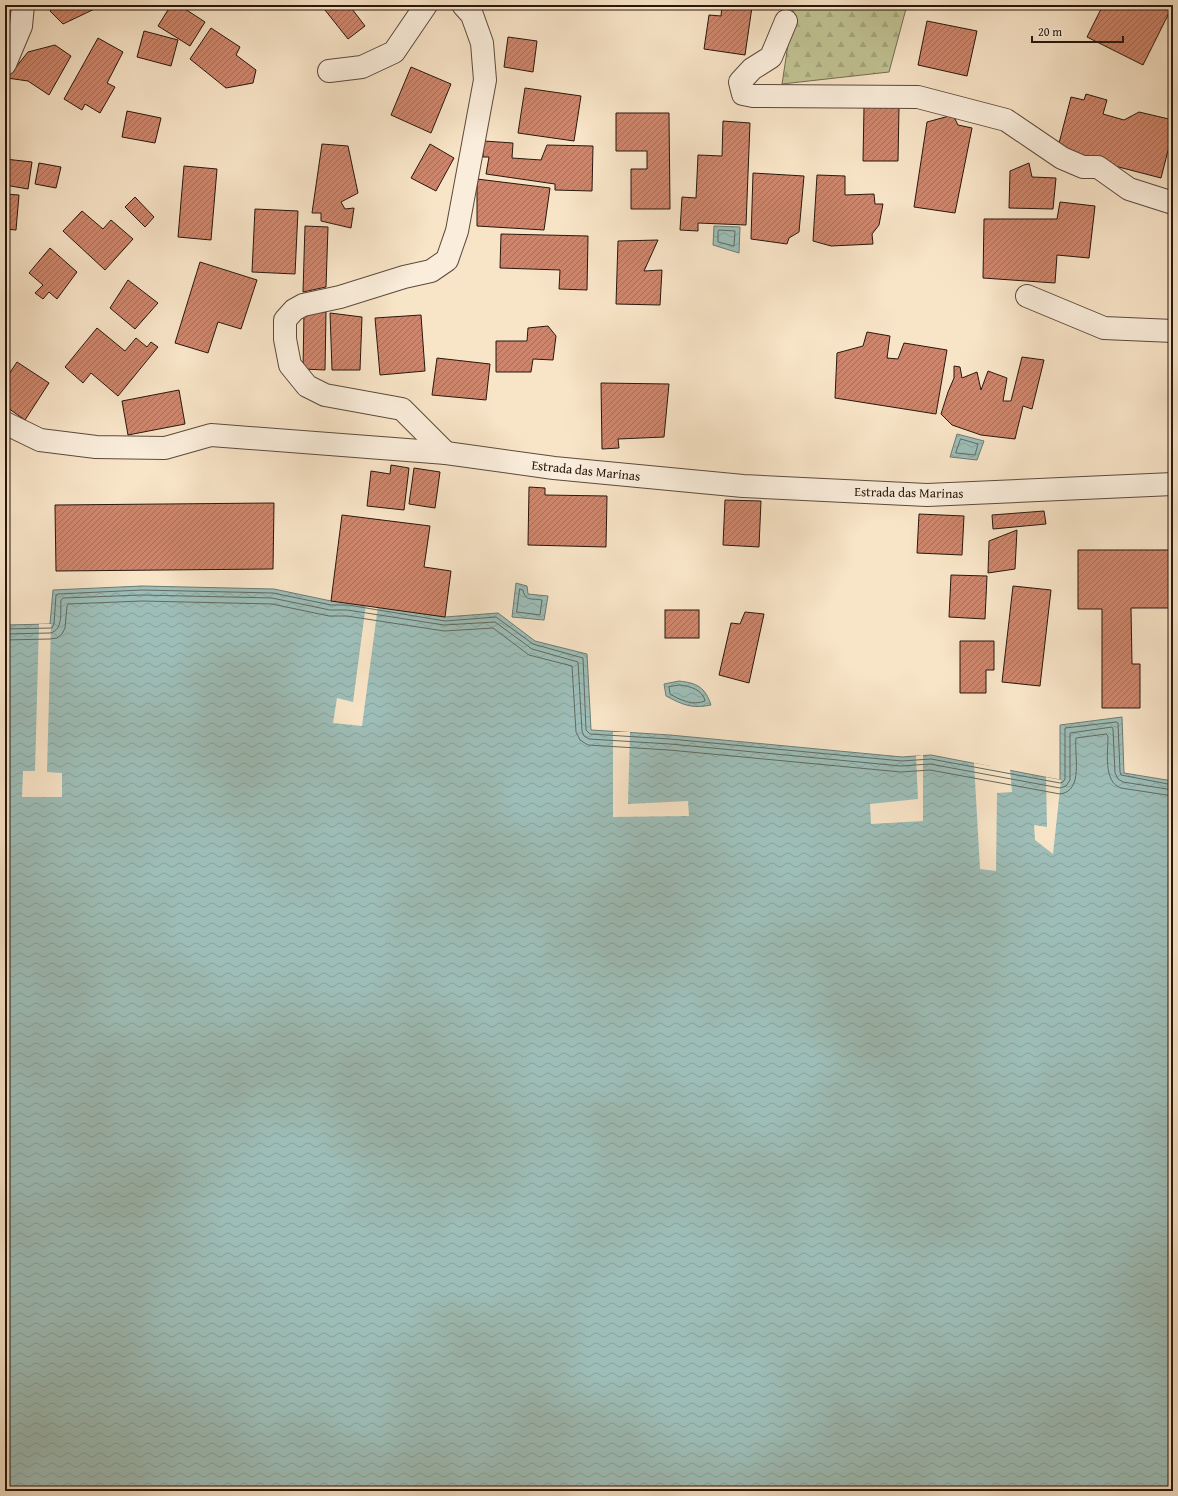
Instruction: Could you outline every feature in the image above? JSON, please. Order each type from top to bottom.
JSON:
[{"type":"street","points":[[5,64],[21,26],[23,5]]},
{"type":"street","points":[[329,71],[362,67],[394,52],[426,5]]},
{"type":"street","points":[[446,453],[402,409],[325,395],[307,386],[290,365],[285,339],[285,320],[294,310],[303,305],[431,271],[446,260],[457,231],[485,80],[482,43],[472,15],[463,5]]},
{"type":"street","points":[[786,22],[770,57],[752,68],[740,82],[743,94],[753,96],[918,97],[1006,120],[1062,158],[1083,167],[1098,167],[1130,189],[1173,203]]},
{"type":"street","points":[[1027,296],[1104,328],[1173,332]]},
{"type":"street","name":"Estrada das Marinas","points":[[5,422],[40,440],[96,446],[165,448],[211,435],[446,453],[554,468],[743,486],[927,495],[1173,484]]},
{"type":"green space","points":[[794,5],[907,5],[889,72],[782,84]]},
{"type":"water","points":[[714,226],[740,227],[739,253],[713,245]]},
{"type":"water","points":[[957,434],[984,441],[977,460],[950,457]]},
{"type":"water","points":[[516,583],[527,586],[528,594],[548,596],[544,620],[512,617]]},
{"type":"water","points":[[142,586],[274,589],[331,601],[348,601],[445,617],[498,613],[535,641],[587,654],[591,730],[670,735],[902,757],[931,755],[1060,780],[1060,725],[1122,717],[1124,773],[1173,781],[1173,1491],[5,1491],[5,625],[50,624],[53,590]]},
{"type":"water","points":[[679,681],[691,683],[700,687],[706,694],[711,705],[698,707],[688,705],[666,696],[664,684]]},
{"type":"pier","points":[[366,604],[378,606],[362,726],[333,723],[337,698],[353,702]]},
{"type":"pier","points":[[39,624],[51,624],[47,772],[62,773],[62,797],[22,797],[23,771],[35,771]]},
{"type":"pier","points":[[613,732],[630,732],[628,804],[688,801],[689,816],[613,817]]},
{"type":"pier","points":[[923,755],[923,821],[871,824],[870,804],[918,799],[916,756]]},
{"type":"pier","points":[[974,763],[991,766],[991,764],[1010,768],[1012,792],[997,793],[996,871],[980,869]]},
{"type":"pier","points":[[1046,777],[1061,780],[1053,854],[1035,840],[1034,825],[1047,827]]},
{"type":"building","points":[[55,5],[103,5],[63,24],[50,11]]},
{"type":"building","points":[[171,5],[179,5],[205,22],[190,46],[158,26]]},
{"type":"building","points":[[321,5],[349,5],[365,26],[348,39]]},
{"type":"building","points":[[722,5],[761,5],[761,8],[752,7],[745,55],[704,49],[709,15],[721,16]]},
{"type":"building","points":[[1103,5],[1157,5],[1170,11],[1143,65],[1087,37]]},
{"type":"building","points":[[5,6],[13,6],[5,42]]},
{"type":"building","points":[[927,21],[977,31],[967,76],[918,65]]},
{"type":"building","points":[[211,28],[240,47],[236,55],[256,70],[253,83],[226,88],[190,59]]},
{"type":"building","points":[[144,31],[178,40],[171,66],[137,57]]},
{"type":"building","points":[[508,37],[537,41],[533,72],[504,67]]},
{"type":"building","points":[[98,38],[123,52],[107,83],[115,87],[100,113],[85,104],[82,110],[64,99]]},
{"type":"building","points":[[55,45],[71,56],[49,95],[28,81],[7,78],[28,52]]},
{"type":"building","points":[[411,67],[451,84],[431,133],[391,115]]},
{"type":"building","points":[[525,88],[581,96],[574,141],[518,133]]},
{"type":"building","points":[[1086,94],[1107,100],[1103,114],[1124,120],[1139,112],[1173,120],[1173,131],[1161,178],[1057,151],[1071,97],[1084,100]]},
{"type":"building","points":[[864,107],[899,107],[898,161],[863,161]]},
{"type":"building","points":[[127,111],[161,118],[155,143],[122,137]]},
{"type":"building","points":[[616,113],[669,113],[670,209],[631,209],[631,169],[647,169],[647,151],[616,151]]},
{"type":"building","points":[[953,115],[958,125],[972,128],[955,213],[914,207],[927,122]]},
{"type":"building","points":[[723,121],[750,123],[746,225],[698,223],[698,231],[680,230],[682,197],[696,198],[698,155],[722,156]]},
{"type":"building","points":[[484,141],[513,143],[512,158],[541,160],[547,145],[593,146],[592,191],[555,190],[555,184],[486,174],[489,157],[483,157]]},
{"type":"building","points":[[322,144],[348,146],[358,193],[341,202],[345,209],[354,208],[351,228],[321,221],[321,213],[312,213]]},
{"type":"building","points":[[430,144],[454,158],[436,191],[411,178]]},
{"type":"building","points":[[5,159],[32,162],[28,189],[5,185]]},
{"type":"building","points":[[39,163],[61,167],[56,188],[35,184]]},
{"type":"building","points":[[1029,163],[1032,177],[1056,178],[1053,209],[1009,208],[1010,171]]},
{"type":"building","points":[[184,166],[217,169],[211,240],[178,237]]},
{"type":"building","points":[[753,173],[804,176],[799,232],[789,238],[787,244],[751,239]]},
{"type":"building","points":[[817,175],[845,176],[845,195],[874,194],[875,204],[883,204],[879,225],[872,234],[873,244],[831,246],[813,241]]},
{"type":"building","points":[[477,179],[550,188],[544,230],[477,226]]},
{"type":"building","points":[[5,194],[19,195],[16,230],[5,229]]},
{"type":"building","points":[[135,197],[154,217],[145,227],[125,207]]},
{"type":"building","points":[[1060,202],[1095,206],[1089,258],[1057,255],[1055,283],[983,278],[984,219],[1057,219]]},
{"type":"building","points":[[255,209],[298,211],[295,274],[252,272]]},
{"type":"building","points":[[82,211],[103,229],[111,220],[133,239],[105,270],[63,231]]},
{"type":"building","points":[[305,226],[328,227],[326,287],[303,292]]},
{"type":"building","points":[[501,234],[588,236],[587,290],[559,289],[560,270],[500,268]]},
{"type":"building","points":[[658,240],[644,271],[662,270],[660,305],[616,304],[618,241]]},
{"type":"building","points":[[50,248],[77,272],[57,299],[49,292],[43,299],[35,293],[43,285],[29,273]]},
{"type":"building","points":[[200,262],[257,280],[241,329],[218,322],[208,353],[175,343]]},
{"type":"building","points":[[128,280],[158,303],[135,329],[110,308]]},
{"type":"building","points":[[304,311],[326,312],[325,370],[303,369]]},
{"type":"building","points":[[330,313],[362,317],[360,370],[332,370]]},
{"type":"building","points":[[421,315],[425,371],[380,375],[375,318]]},
{"type":"building","points":[[548,326],[556,336],[553,360],[533,359],[531,372],[496,372],[496,341],[527,341],[528,328]]},
{"type":"building","points":[[97,328],[125,351],[136,338],[147,347],[151,342],[158,347],[118,396],[91,373],[83,383],[65,367]]},
{"type":"building","points":[[867,332],[890,336],[887,358],[898,359],[904,343],[947,350],[936,414],[835,398],[837,353],[863,346]]},
{"type":"building","points":[[1022,357],[1044,360],[1032,409],[1023,406],[1015,439],[981,435],[952,425],[941,414],[954,378],[954,366],[960,367],[962,378],[977,372],[981,390],[988,371],[1007,378],[1003,401],[1011,401]]},
{"type":"building","points":[[437,358],[490,364],[486,400],[432,395]]},
{"type":"building","points":[[17,362],[49,383],[25,420],[5,406],[5,380]]},
{"type":"building","points":[[601,383],[669,384],[664,437],[618,439],[619,448],[602,449]]},
{"type":"building","points":[[179,390],[185,424],[128,435],[122,401]]},
{"type":"building","points":[[391,465],[409,468],[404,510],[367,506],[371,471],[390,474]]},
{"type":"building","points":[[414,468],[440,472],[435,508],[409,504]]},
{"type":"building","points":[[529,487],[545,488],[545,495],[607,496],[606,547],[528,545]]},
{"type":"building","points":[[725,500],[761,501],[759,547],[723,545]]},
{"type":"building","points":[[274,503],[273,569],[56,571],[55,505]]},
{"type":"building","points":[[1044,511],[1046,524],[993,529],[992,515]]},
{"type":"building","points":[[919,514],[964,516],[962,555],[917,553]]},
{"type":"building","points":[[342,515],[430,526],[424,567],[451,571],[445,617],[331,601]]},
{"type":"building","points":[[1017,530],[1015,569],[988,573],[989,541]]},
{"type":"building","points":[[1078,550],[1173,550],[1173,608],[1131,608],[1132,664],[1140,664],[1140,708],[1102,708],[1102,609],[1078,609]]},
{"type":"building","points":[[951,575],[987,576],[985,619],[949,617]]},
{"type":"building","points":[[1013,586],[1051,590],[1040,686],[1002,682]]},
{"type":"building","points":[[665,610],[699,610],[699,638],[665,638]]},
{"type":"building","points":[[745,612],[764,614],[749,683],[719,675],[731,623],[740,624]]},
{"type":"building","points":[[960,641],[994,641],[994,670],[986,670],[986,693],[960,693]]}]
